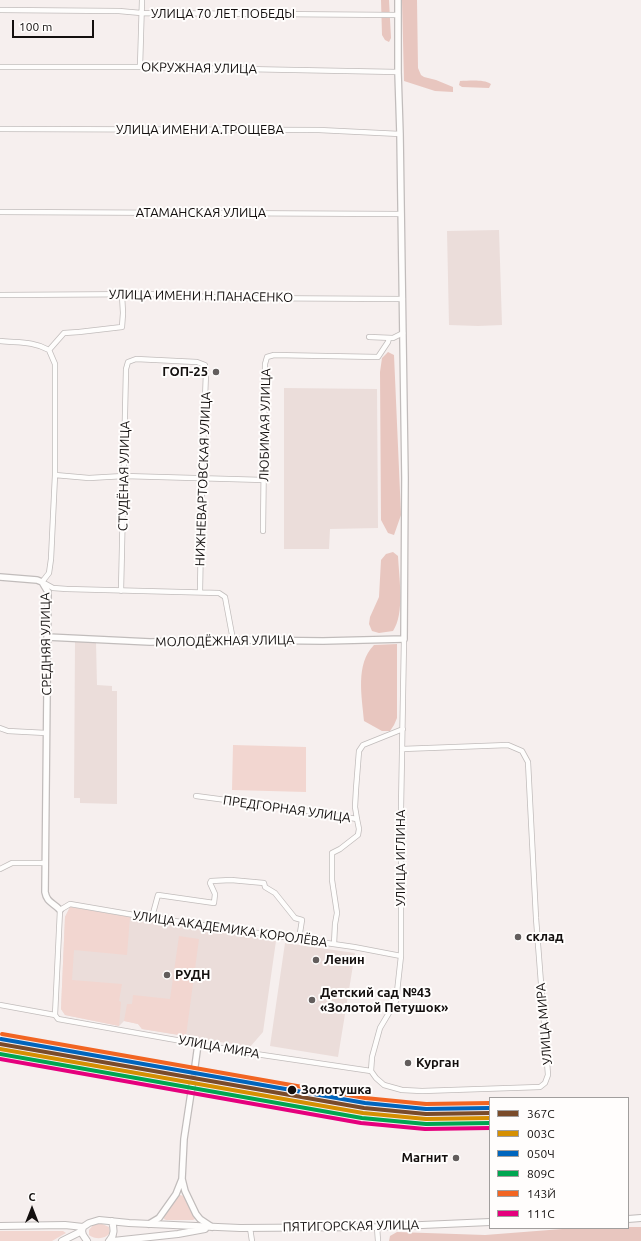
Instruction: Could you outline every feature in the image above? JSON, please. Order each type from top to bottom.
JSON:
[{"type":"main road","points":[[629,1219],[641,1218]]},
{"type":"main road","name":"ПЯТИГОРСКАЯ УЛИЦА","points":[[83,1229],[89,1223],[94,1221],[213,1228],[377,1227],[489,1222]]},
{"type":"main road","points":[[109,1221],[114,1230],[109,1241]]},
{"type":"main road","points":[[65,1225],[69,1234],[65,1240]]},
{"type":"main road","points":[[0,1226],[65,1225],[83,1229]]},
{"type":"main road","name":"ПЯТИГОРСКАЯ УЛИЦА","points":[[113,1241],[178,1234],[213,1228]]},
{"type":"main road","points":[[65,1240],[83,1229]]},
{"type":"main road","points":[[83,1229],[83,1235],[87,1241]]},
{"type":"street","points":[[140,67],[142,0]]},
{"type":"street","points":[[398,0],[405,478],[404,639]]},
{"type":"street","name":"УЛИЦА 70 ЛЕТ ПОБЕДЫ","points":[[0,10],[118,11],[141,13],[398,15]]},
{"type":"street","name":"ОКРУЖНАЯ УЛИЦА","points":[[0,67],[140,67],[398,72]]},
{"type":"street","name":"УЛИЦА ИМЕНИ А.ТРОЩЕВА","points":[[0,129],[311,130],[400,134]]},
{"type":"street","name":"АТАМАНСКАЯ УЛИЦА","points":[[0,212],[401,214]]},
{"type":"street","name":"УЛИЦА ИМЕНИ Н.ПАНАСЕНКО","points":[[0,295],[156,294],[228,298],[403,299]]},
{"type":"street","points":[[0,341],[33,343],[49,350],[64,333],[122,327],[122,295]]},
{"type":"street","points":[[369,337],[393,338],[403,333]]},
{"type":"street","name":"ЛЮБИМАЯ УЛИЦА","points":[[263,531],[267,357],[274,355],[378,357],[389,338]]},
{"type":"street","name":"СРЕДНЯЯ УЛИЦА","points":[[49,350],[55,364],[55,475],[51,559],[49,573],[42,582],[48,592],[44,892],[46,898],[60,910]]},
{"type":"street","name":"СТУДЁНАЯ УЛИЦА","points":[[121,591],[126,369],[128,362],[136,359],[197,362],[205,365]]},
{"type":"street","name":"НИЖНЕВАРТОВСКАЯ УЛИЦА","points":[[200,592],[205,365]]},
{"type":"street","points":[[55,475],[89,478],[124,476],[264,480]]},
{"type":"street","points":[[0,577],[30,578],[42,582],[52,588],[219,593],[225,597],[233,640]]},
{"type":"street","name":"МОЛОДЁЖНАЯ УЛИЦА","points":[[47,637],[150,642],[404,639]]},
{"type":"street","name":"УЛИЦА ИГЛИНА","points":[[370,1071],[372,1057],[380,1028],[396,1001],[401,956],[404,639]]},
{"type":"street","points":[[0,728],[8,731],[46,734]]},
{"type":"street","name":"ПРЕДГОРНАЯ УЛИЦА","points":[[196,796],[302,810],[357,820],[355,807],[359,751],[363,745],[403,729]]},
{"type":"street","name":"УЛИЦА МИРА","points":[[0,1005],[55,1015],[58,1018],[198,1044],[370,1071],[384,1085],[402,1090],[422,1091],[540,1087],[545,1083],[548,1075],[536,918],[528,762],[522,751],[508,746],[402,750]]},
{"type":"street","points":[[334,944],[337,913],[332,880],[332,853],[358,836],[359,829],[357,820]]},
{"type":"street","points":[[0,868],[12,863],[45,863]]},
{"type":"street","points":[[152,917],[158,895],[214,903],[215,894],[210,883],[211,881],[231,880],[264,883],[265,887],[275,892],[295,918],[302,920],[299,939]]},
{"type":"street","name":"УЛИЦА АКАДЕМИКА КОРОЛЁВА","points":[[60,910],[70,904],[334,944],[401,956]]},
{"type":"street","points":[[55,1015],[60,910]]},
{"type":"street","points":[[195,1066],[198,1044]]},
{"type":"street","points":[[192,1086],[184,1139],[182,1179],[185,1190],[196,1214],[200,1219],[213,1228]]},
{"type":"street","points":[[149,1224],[159,1218],[176,1194],[182,1179]]},
{"type":"street","points":[[377,1227],[378,1241]]},
{"type":"street","points":[[250,1228],[252,1241]]},
{"type":"shaded area","points":[[381,0],[389,0],[391,38],[389,42],[385,40],[382,35]]},
{"type":"shaded area","points":[[402,0],[417,0],[418,68],[421,75],[453,87],[453,92],[435,91],[404,81]]},
{"type":"shaded area","points":[[460,81],[480,81],[491,84],[489,88],[462,87],[459,85]]},
{"type":"shaded area","points":[[499,230],[502,325],[449,325],[447,231]]},
{"type":"shaded area","points":[[388,352],[394,355],[401,515],[394,535],[388,533],[381,520],[380,372],[382,358]]},
{"type":"shaded area","points":[[284,388],[377,389],[378,528],[330,529],[329,549],[284,549]]},
{"type":"shaded area","points":[[393,552],[398,556],[400,595],[399,615],[397,624],[393,631],[379,633],[372,631],[369,624],[370,617],[379,597],[381,560],[386,554]]},
{"type":"shaded area","points":[[75,642],[96,642],[97,685],[112,686],[112,691],[117,691],[117,804],[80,803],[80,798],[74,798]]},
{"type":"shaded area","points":[[397,644],[397,718],[390,731],[382,731],[364,721],[361,691],[362,671],[368,653],[374,645]]},
{"type":"shaded area","points":[[233,745],[306,747],[306,792],[232,790]]},
{"type":"shaded area","name":"РУДН","points":[[70,907],[276,941],[263,1032],[250,1047],[142,1029],[138,1024],[124,1021],[119,1026],[65,1015],[61,1009],[65,917]]},
{"type":"shaded area","points":[[70,907],[130,917],[127,955],[74,950],[72,980],[122,984],[119,1001],[121,1002],[119,1026],[65,1015],[61,1009],[65,917]]},
{"type":"shaded area","points":[[179,936],[199,939],[186,1036],[142,1029],[138,1024],[124,1021],[127,1004],[132,1004],[133,995],[170,999]]},
{"type":"shaded area","name":"Детский сад №43 «Золотой Петушок»","points":[[285,943],[355,953],[338,1057],[270,1046]]},
{"type":"shaded area","points":[[180,1195],[184,1196],[195,1216],[195,1219],[164,1219],[177,1197]]},
{"type":"shaded area","points":[[100,1223],[109,1227],[110,1233],[106,1237],[100,1238],[95,1238],[89,1235],[89,1230],[94,1224]]},
{"type":"shaded area","points":[[629,1227],[641,1227],[641,1241],[389,1241],[390,1236],[397,1232],[485,1235],[562,1229],[629,1229]]},
{"type":"shaded area","points":[[0,1231],[63,1231],[66,1233],[52,1241],[0,1241]]},
{"type":"tunnel","points":[[192,1086],[195,1066]]},
{"type":"transit line","name":"143Й","points":[[2,1034],[365,1098],[426,1104],[489,1103]]},
{"type":"transit line","name":"050Ч","points":[[1,1039],[365,1103],[426,1109],[489,1108]]},
{"type":"transit line","name":"367С","points":[[0,1044],[364,1108],[426,1114],[489,1113]]},
{"type":"transit line","name":"003С","points":[[0,1049],[363,1113],[426,1119],[489,1118]]},
{"type":"transit line","name":"809С","points":[[0,1054],[362,1118],[426,1124],[489,1123]]},
{"type":"transit line","name":"111С","points":[[0,1059],[361,1123],[425,1129],[489,1128]]},
{"type":"place","name":"ГОП-25","points":[[216,372]]},
{"type":"place","name":"склад","points":[[518,937]]},
{"type":"place","name":"Ленин","points":[[316,960]]},
{"type":"place","name":"РУДН","points":[[167,975]]},
{"type":"place","name":"Детский сад №43 «Золотой Петушок»","points":[[312,1000]]},
{"type":"place","name":"Курган","points":[[408,1063]]},
{"type":"place","name":"Золотушка","points":[[292,1090]]},
{"type":"place","name":"Магнит","points":[[456,1158]]}]
